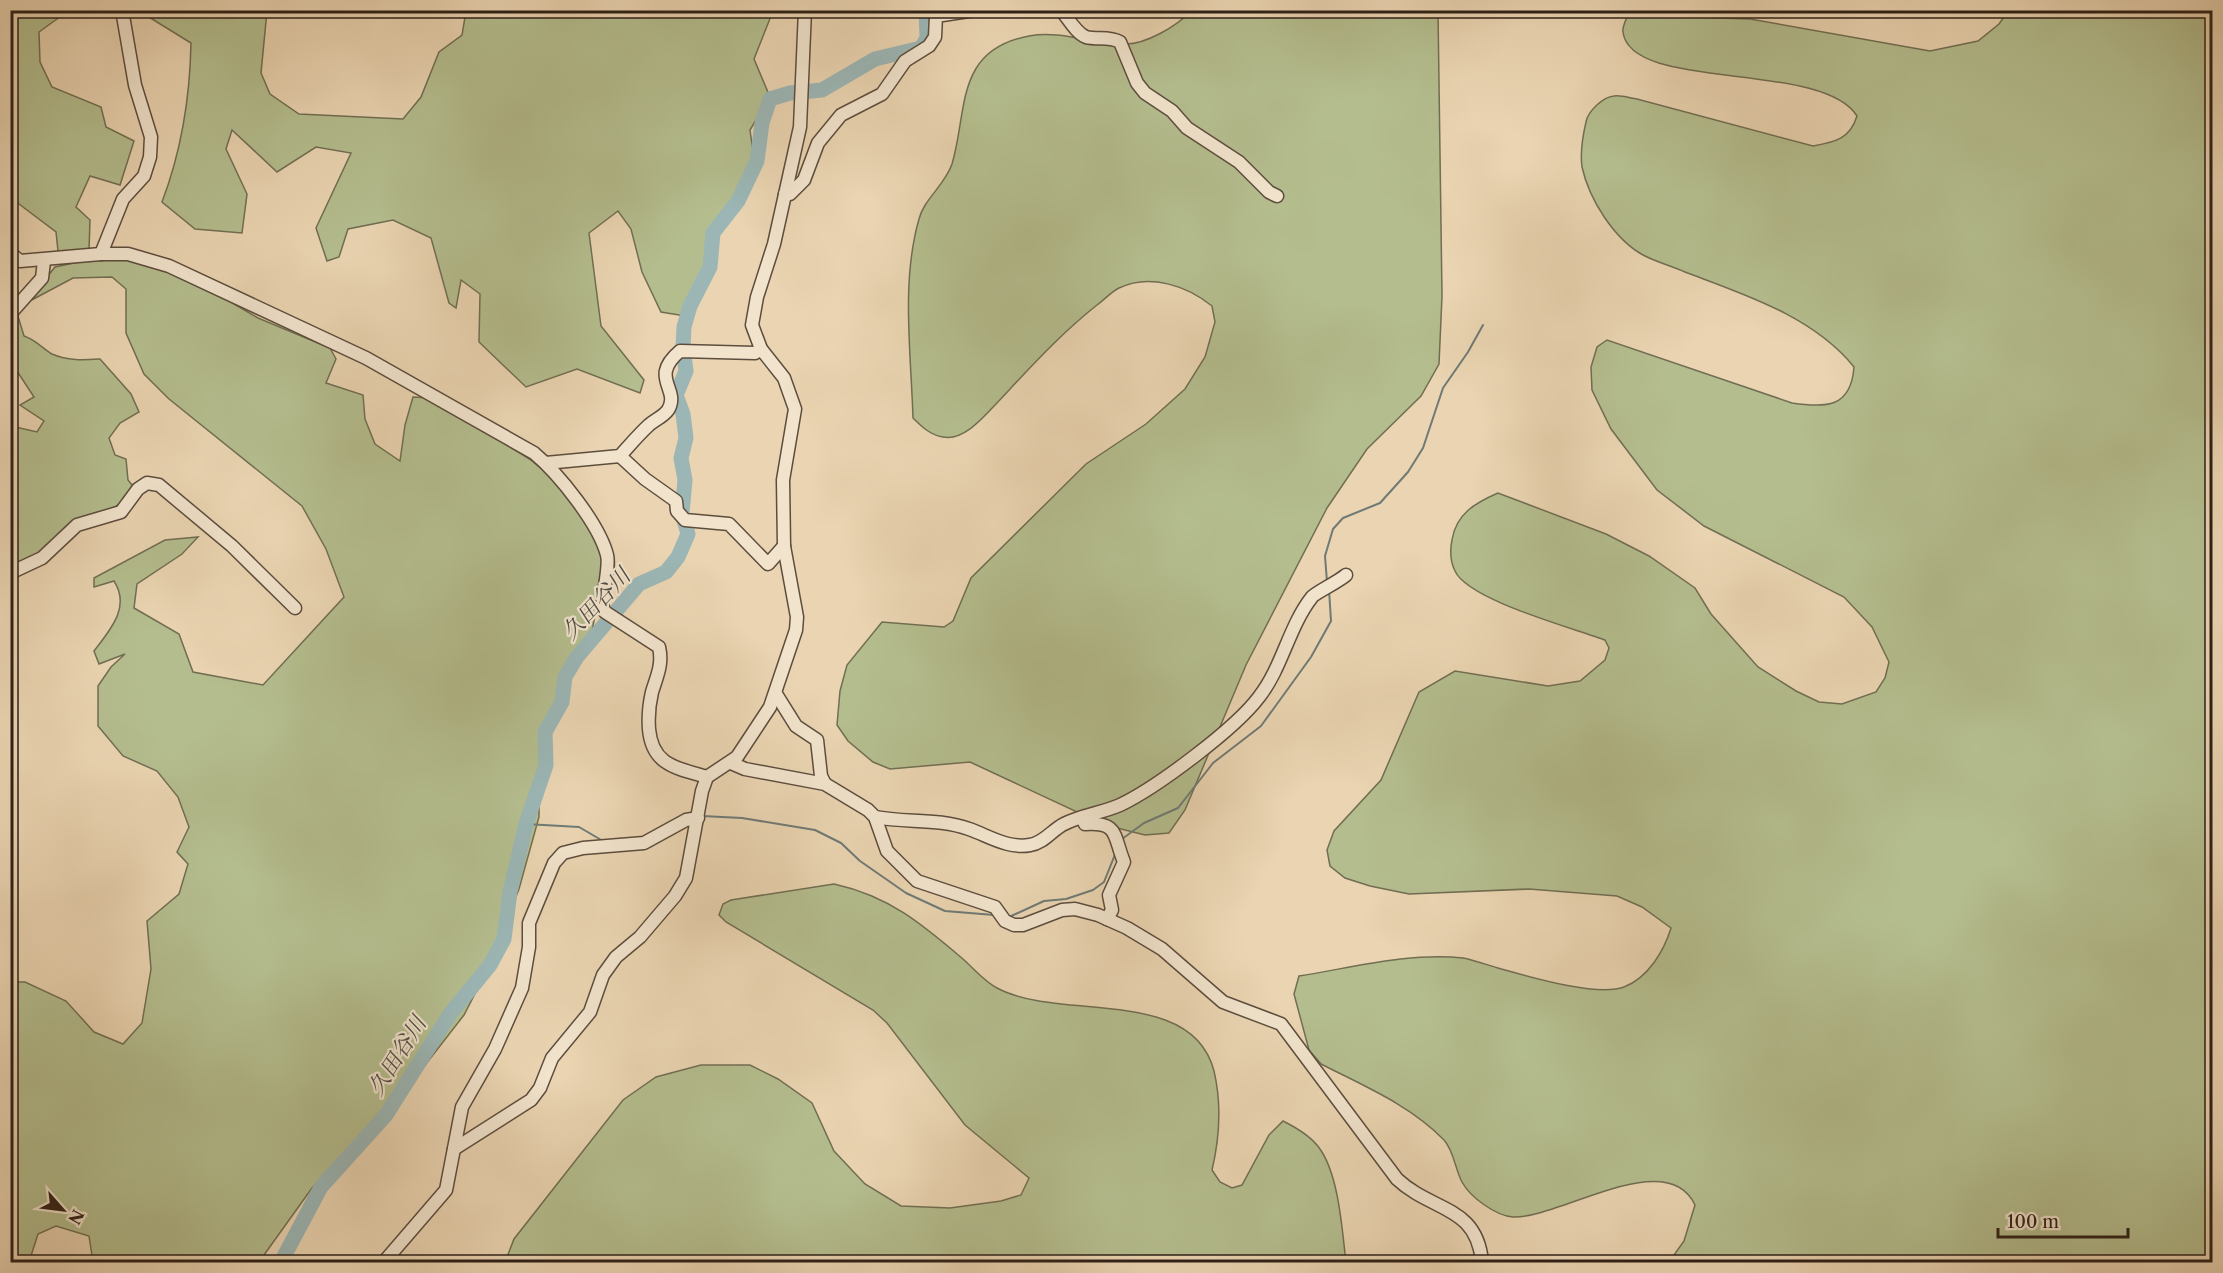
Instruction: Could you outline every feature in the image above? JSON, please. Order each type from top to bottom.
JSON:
[{"type":"street","points":[[101,254],[123,199],[144,176],[150,157],[151,137],[135,86],[122,10]]},
{"type":"street","points":[[454,1149],[531,1100],[540,1088],[552,1058],[590,1012],[603,975],[616,957],[640,937],[686,878],[702,791],[707,777],[731,763],[770,708],[796,630],[797,616],[784,546],[784,464],[795,409],[784,378],[761,350],[752,325],[800,127],[805,10]]},
{"type":"street","points":[[785,194],[790,194],[804,180],[818,143],[841,116],[882,94],[905,61],[930,46],[935,38],[936,16],[975,10]]},
{"type":"street","points":[[1061,10],[1080,34],[1087,37],[1113,38],[1120,42],[1137,83],[1145,93],[1172,111],[1187,128],[1239,162],[1269,192],[1277,196]]},
{"type":"street","points":[[10,253],[21,261],[128,254],[210,283],[366,358],[534,453],[546,464],[600,537],[608,558],[602,606],[605,612],[659,647],[662,660],[649,702],[648,716],[650,742],[654,754],[663,761],[707,777]]},
{"type":"street","points":[[10,314],[42,278],[44,261]]},
{"type":"street","points":[[546,464],[620,456],[648,426],[667,411],[671,401],[664,370],[670,360],[681,351],[755,353],[761,350]]},
{"type":"street","points":[[620,456],[645,479],[676,501],[677,511],[685,520],[729,524],[768,564],[784,546]]},
{"type":"street","points":[[10,573],[42,558],[77,525],[121,512],[138,489],[147,483],[159,485],[232,546],[295,608]]},
{"type":"street","points":[[875,816],[943,823],[1015,845],[1041,841],[1062,825],[1135,798],[1166,777],[1241,717],[1260,696],[1313,595],[1334,586],[1346,575]]},
{"type":"street","points":[[776,694],[796,726],[817,740],[821,776],[825,784]]},
{"type":"street","points":[[731,763],[745,769],[825,784],[868,810],[875,816],[887,851],[917,881],[995,907],[1005,921],[1014,925],[1023,925],[1062,910],[1075,909],[1107,919],[1162,949],[1223,1002],[1281,1024],[1300,1046],[1397,1179],[1408,1189],[1464,1219],[1474,1231],[1482,1263]]},
{"type":"street","points":[[384,1263],[446,1190],[455,1132],[462,1107],[495,1049],[522,988],[529,947],[529,923],[554,863],[562,853],[583,848],[644,843],[686,820],[698,818]]},
{"type":"street","points":[[1082,819],[1085,824],[1103,823],[1112,829],[1124,862],[1109,895],[1112,910],[1107,919]]},
{"type":"green space","points":[[11,11],[68,11],[39,32],[40,62],[52,87],[101,107],[106,127],[134,141],[120,185],[90,176],[76,207],[90,220],[89,250],[58,251],[56,232],[11,198]]},
{"type":"green space","points":[[139,11],[267,11],[261,73],[270,94],[299,114],[403,119],[421,97],[439,52],[462,35],[466,11],[773,11],[754,59],[770,97],[750,130],[754,159],[743,186],[713,226],[708,278],[685,316],[661,312],[642,272],[631,229],[618,211],[589,233],[601,326],[644,380],[640,393],[577,369],[526,387],[479,342],[480,294],[461,280],[456,308],[449,303],[431,238],[393,220],[348,229],[339,257],[327,261],[316,228],[351,153],[316,147],[277,172],[232,130],[226,149],[247,194],[242,233],[195,229],[162,202],[169,183],[183,124],[189,84],[191,43]]},
{"type":"green space","points":[[1191,11],[1438,11],[1442,296],[1439,364],[1421,396],[1367,449],[1327,508],[1246,665],[1185,810],[1169,833],[1145,835],[1105,825],[970,762],[890,769],[873,762],[848,741],[837,725],[840,691],[847,665],[882,622],[944,627],[953,621],[971,578],[1086,464],[1146,424],[1185,389],[1205,357],[1215,322],[1212,306],[1180,288],[1155,282],[1131,284],[1113,292],[1070,328],[985,416],[965,432],[958,436],[938,436],[926,430],[913,418],[908,317],[913,243],[922,212],[945,179],[952,164],[968,85],[976,69],[988,54],[1005,43],[1029,36],[1053,35],[1112,43],[1132,43],[1160,34],[1178,23]]},
{"type":"green space","points":[[2008,11],[2212,11],[2212,1262],[1669,1262],[1684,1241],[1695,1205],[1681,1188],[1661,1182],[1637,1183],[1611,1189],[1533,1215],[1506,1216],[1484,1205],[1471,1194],[1460,1177],[1447,1144],[1431,1128],[1386,1097],[1321,1064],[1309,1050],[1294,994],[1299,976],[1422,957],[1463,958],[1561,984],[1612,989],[1633,983],[1648,970],[1668,937],[1671,928],[1642,907],[1617,896],[1529,889],[1409,894],[1345,878],[1330,866],[1327,850],[1334,831],[1381,780],[1419,692],[1455,671],[1548,686],[1580,681],[1605,660],[1609,648],[1605,640],[1523,612],[1479,592],[1464,582],[1455,571],[1451,559],[1454,531],[1462,516],[1474,505],[1498,493],[1606,534],[1649,556],[1695,588],[1711,614],[1758,667],[1796,691],[1819,702],[1842,704],[1876,692],[1885,678],[1889,662],[1872,627],[1844,597],[1704,526],[1657,490],[1611,429],[1592,390],[1591,367],[1597,347],[1607,340],[1792,403],[1804,405],[1826,405],[1842,398],[1852,381],[1854,367],[1837,349],[1798,320],[1753,298],[1643,255],[1622,239],[1597,205],[1582,167],[1586,122],[1597,105],[1610,97],[1637,99],[1813,146],[1828,143],[1846,135],[1857,116],[1837,99],[1807,88],[1658,63],[1634,51],[1623,32],[1625,21],[1628,15],[1750,19],[1930,51],[1978,41],[1999,24]]},
{"type":"green space","points":[[93,259],[129,259],[188,277],[258,318],[330,348],[336,359],[326,383],[363,395],[365,419],[375,444],[400,461],[405,425],[413,397],[432,398],[531,460],[568,491],[604,549],[604,566],[591,637],[567,671],[559,703],[542,734],[544,758],[539,781],[539,817],[519,889],[483,978],[464,1015],[398,1100],[312,1188],[259,1262],[93,1262],[89,1236],[56,1226],[38,1234],[29,1262],[13,1262],[14,1253],[11,1254],[11,982],[25,982],[66,1001],[94,1032],[123,1044],[142,1023],[151,969],[147,921],[179,894],[188,864],[177,852],[189,827],[178,797],[157,771],[123,756],[98,726],[98,686],[111,667],[125,654],[99,664],[94,651],[112,626],[120,600],[114,581],[94,587],[94,578],[165,540],[198,537],[182,554],[137,584],[134,608],[179,634],[193,672],[263,685],[344,597],[326,549],[302,506],[169,399],[144,374],[126,333],[126,289],[112,277],[73,278],[26,303],[55,267]]},
{"type":"green space","points":[[17,313],[24,336],[52,354],[70,359],[100,359],[131,394],[139,412],[120,423],[109,438],[115,455],[126,459],[128,480],[132,485],[127,499],[109,511],[72,521],[58,540],[37,557],[11,570],[11,426],[37,432],[44,421],[20,405],[34,397],[15,368],[17,349],[11,341],[10,321]]},
{"type":"green space","points":[[834,884],[872,896],[904,913],[933,934],[997,988],[1024,998],[1152,1016],[1180,1027],[1201,1044],[1214,1071],[1219,1120],[1212,1170],[1220,1182],[1232,1188],[1242,1185],[1269,1135],[1283,1121],[1298,1129],[1313,1140],[1320,1149],[1332,1174],[1339,1204],[1346,1262],[1157,1262],[1151,1256],[1129,1262],[505,1262],[514,1239],[623,1100],[656,1077],[701,1065],[750,1065],[778,1079],[812,1103],[834,1151],[865,1184],[901,1206],[950,1208],[1001,1201],[1021,1195],[1029,1178],[965,1125],[887,1023],[873,1010],[726,922],[719,915],[723,904],[731,900]]},
{"type":"waterway","name":"久田谷川","points":[[281,1262],[321,1187],[386,1115],[450,1014],[490,965],[504,939],[510,892],[526,824],[546,765],[545,732],[562,702],[565,677],[577,657],[639,584],[666,572],[678,557],[688,534],[682,513],[685,480],[681,458],[686,438],[683,414],[676,395],[686,371],[683,347],[684,327],[690,306],[710,267],[713,233],[738,201],[757,161],[762,123],[770,99],[790,93],[822,90],[875,59],[921,48],[927,38],[926,10]]},
{"type":"waterway","points":[[1327,582],[1325,556],[1333,529],[1343,518],[1380,503],[1408,472],[1423,448],[1443,388],[1468,352],[1483,325]]},
{"type":"waterway","points":[[1122,839],[1144,823],[1178,808],[1213,763],[1261,726],[1311,657],[1331,621],[1329,590]]},
{"type":"waterway","points":[[702,816],[742,818],[815,830],[841,843],[860,861],[906,893],[945,911],[994,915]]},
{"type":"waterway","points":[[526,824],[579,827],[603,841]]},
{"type":"waterway","points":[[1009,917],[1044,901],[1066,899],[1093,890],[1104,882],[1116,852]]}]
